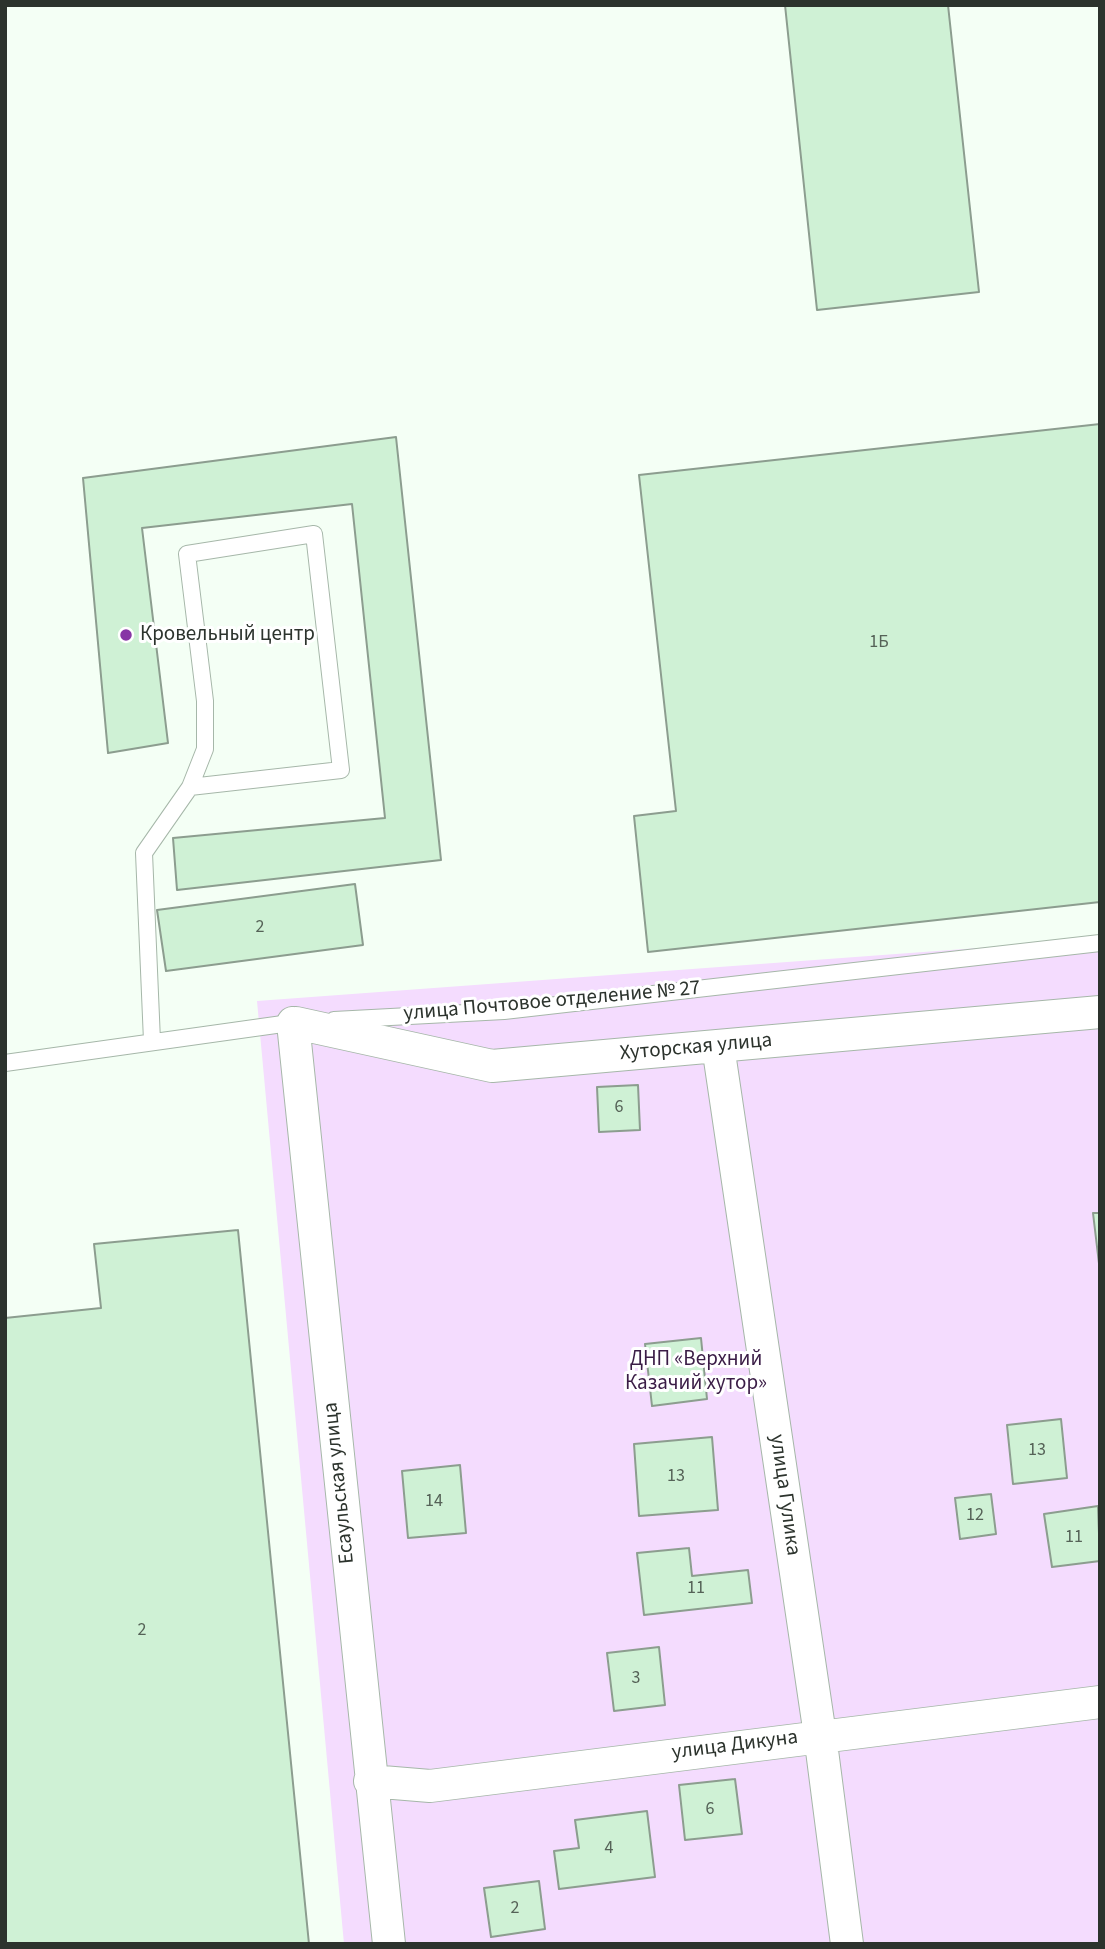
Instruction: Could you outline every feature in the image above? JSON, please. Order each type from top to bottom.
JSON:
[{"type":"street","name":"Хуторская улица","points":[[294,1023],[492,1066],[1100,1012]]},
{"type":"street","name":"Есаульская улица","points":[[294,1023],[370,1781],[390,1944]]},
{"type":"street","name":"улица Гулика","points":[[718,1046],[820,1735],[847,1944]]},
{"type":"street","name":"улица Дикуна","points":[[370,1781],[430,1786],[1100,1702]]},
{"type":"lane","points":[[152,1041],[144,853],[190,787],[205,749],[205,701],[187,554],[314,534],[341,770],[190,787]]},
{"type":"lane","name":"улица Почтовое отделение № 27","points":[[5,1063],[294,1023],[504,1011],[1100,943]]},
{"type":"green space","name":"ДНП «Верхний Казачий хутор»","points":[[1100,939],[1100,1944],[344,1944],[257,1001]]},
{"type":"building","points":[[785,5],[948,5],[979,292],[817,310]]},
{"type":"building","points":[[1100,424],[1100,902],[648,952],[634,816],[676,811],[639,475]]},
{"type":"building","name":"Кровельный центр","points":[[396,437],[441,860],[177,890],[173,838],[385,818],[352,504],[142,528],[168,743],[108,753],[83,478]]},
{"type":"building","points":[[355,884],[363,945],[166,971],[157,910]]},
{"type":"building","points":[[638,1085],[640,1130],[599,1132],[597,1087]]},
{"type":"building","points":[[1093,1213],[1100,1213],[1100,1272]]},
{"type":"building","points":[[238,1230],[309,1944],[5,1944],[5,1318],[101,1308],[94,1244]]},
{"type":"building","points":[[701,1338],[707,1399],[652,1406],[645,1344]]},
{"type":"building","points":[[1061,1419],[1067,1478],[1013,1484],[1007,1425]]},
{"type":"building","points":[[712,1437],[718,1510],[639,1516],[634,1444]]},
{"type":"building","points":[[460,1465],[466,1533],[408,1538],[402,1471]]},
{"type":"building","points":[[991,1494],[996,1534],[960,1539],[955,1498]]},
{"type":"building","points":[[1098,1506],[1100,1561],[1052,1567],[1044,1514]]},
{"type":"building","points":[[689,1548],[692,1576],[748,1570],[752,1603],[644,1615],[637,1553]]},
{"type":"building","points":[[659,1647],[665,1705],[614,1711],[607,1653]]},
{"type":"building","points":[[735,1779],[742,1834],[685,1840],[679,1785]]},
{"type":"building","points":[[647,1811],[655,1877],[559,1889],[554,1851],[579,1848],[575,1820]]},
{"type":"building","points":[[539,1881],[545,1929],[491,1937],[484,1888]]},
{"type":"place","name":"Кровельный центр","points":[[126,635]]}]
